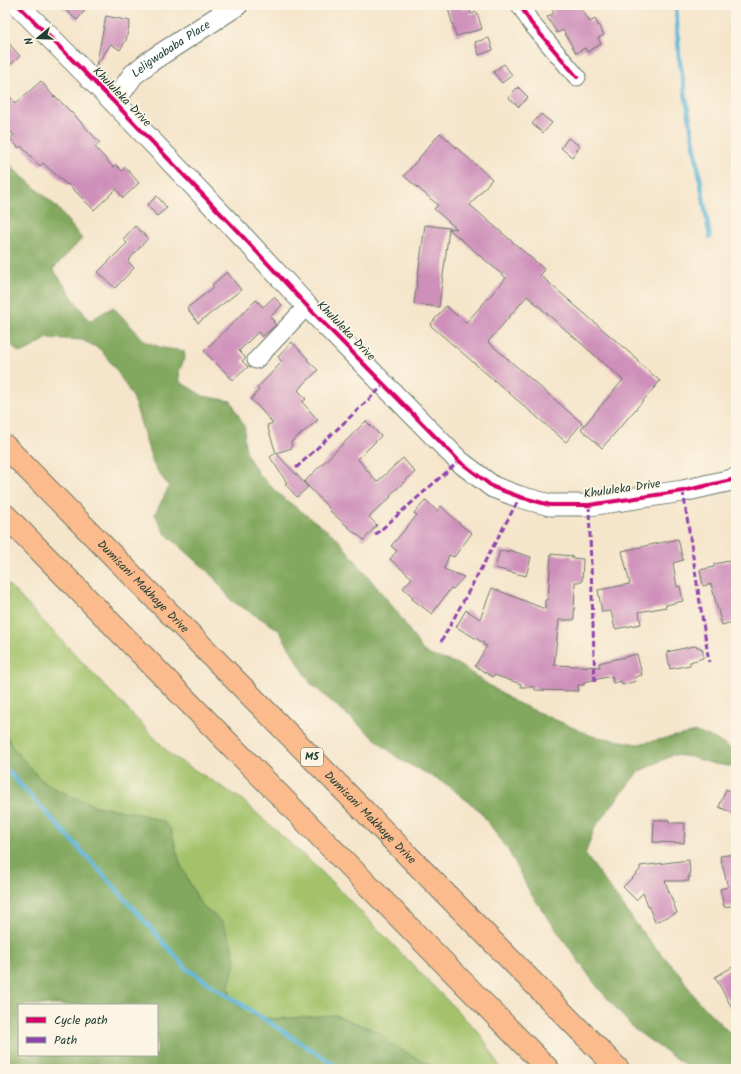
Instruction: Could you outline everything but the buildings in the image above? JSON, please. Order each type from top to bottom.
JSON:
[{"type":"main road","name":"Dumisani Makhaye Drive","points":[[5,446],[618,1069]]},
{"type":"main road","points":[[5,515],[548,1069]]},
{"type":"street","name":"Khululeka Drive","points":[[18,5],[114,102],[307,306],[459,461],[493,487],[520,497],[550,505],[589,505],[683,491],[736,479]]},
{"type":"street","name":"Leligwababa Place","points":[[114,102],[133,75],[149,62],[237,5]]},
{"type":"street","points":[[520,5],[531,23],[577,77]]},
{"type":"street","points":[[256,360],[307,306]]},
{"type":"green space","points":[[5,158],[16,171],[56,206],[82,239],[53,269],[89,321],[113,307],[146,342],[163,348],[184,351],[185,357],[179,372],[180,382],[203,396],[231,401],[245,428],[244,439],[247,455],[258,473],[282,497],[336,537],[397,612],[423,651],[432,656],[456,663],[513,701],[592,736],[638,744],[696,732],[715,739],[736,752],[736,767],[714,764],[691,757],[673,755],[638,772],[595,827],[585,854],[645,936],[679,973],[697,1000],[736,1039],[736,1069],[689,1068],[634,1029],[595,984],[531,894],[507,848],[479,810],[446,784],[399,759],[311,684],[278,629],[232,601],[211,574],[164,532],[155,514],[169,487],[153,464],[133,397],[115,368],[100,349],[82,340],[48,338],[24,352],[18,352],[5,337]]},
{"type":"green space","points":[[5,581],[172,756],[240,798],[323,873],[482,1036],[501,1069],[443,1069],[422,1061],[391,1044],[379,1032],[335,1015],[273,1019],[248,1015],[231,997],[229,988],[235,960],[222,922],[201,905],[180,864],[171,830],[164,822],[136,813],[95,806],[60,791],[40,779],[12,747],[5,731]]},
{"type":"green space","points":[[5,731],[12,747],[40,779],[59,791],[95,806],[136,813],[164,822],[171,830],[180,864],[201,905],[222,922],[230,940],[235,960],[229,988],[231,997],[248,1015],[273,1019],[335,1015],[379,1032],[391,1044],[422,1061],[443,1069],[5,1069]]},
{"type":"waterway","points":[[676,5],[679,57],[710,237]]},
{"type":"waterway","points":[[5,768],[102,873],[187,969],[341,1069]]},
{"type":"marked path","points":[[296,468],[384,385]]},
{"type":"marked path","points":[[375,535],[459,461]]},
{"type":"marked path","points":[[683,491],[709,662]]},
{"type":"marked path","points":[[441,642],[520,497]]},
{"type":"marked path","points":[[589,505],[595,684]]},
{"type":"cycle path","points":[[18,5],[114,102],[307,306],[459,461],[493,487],[520,497],[550,505],[589,505],[683,491],[736,479]]},
{"type":"cycle path","points":[[520,5],[531,23],[577,77]]}]
